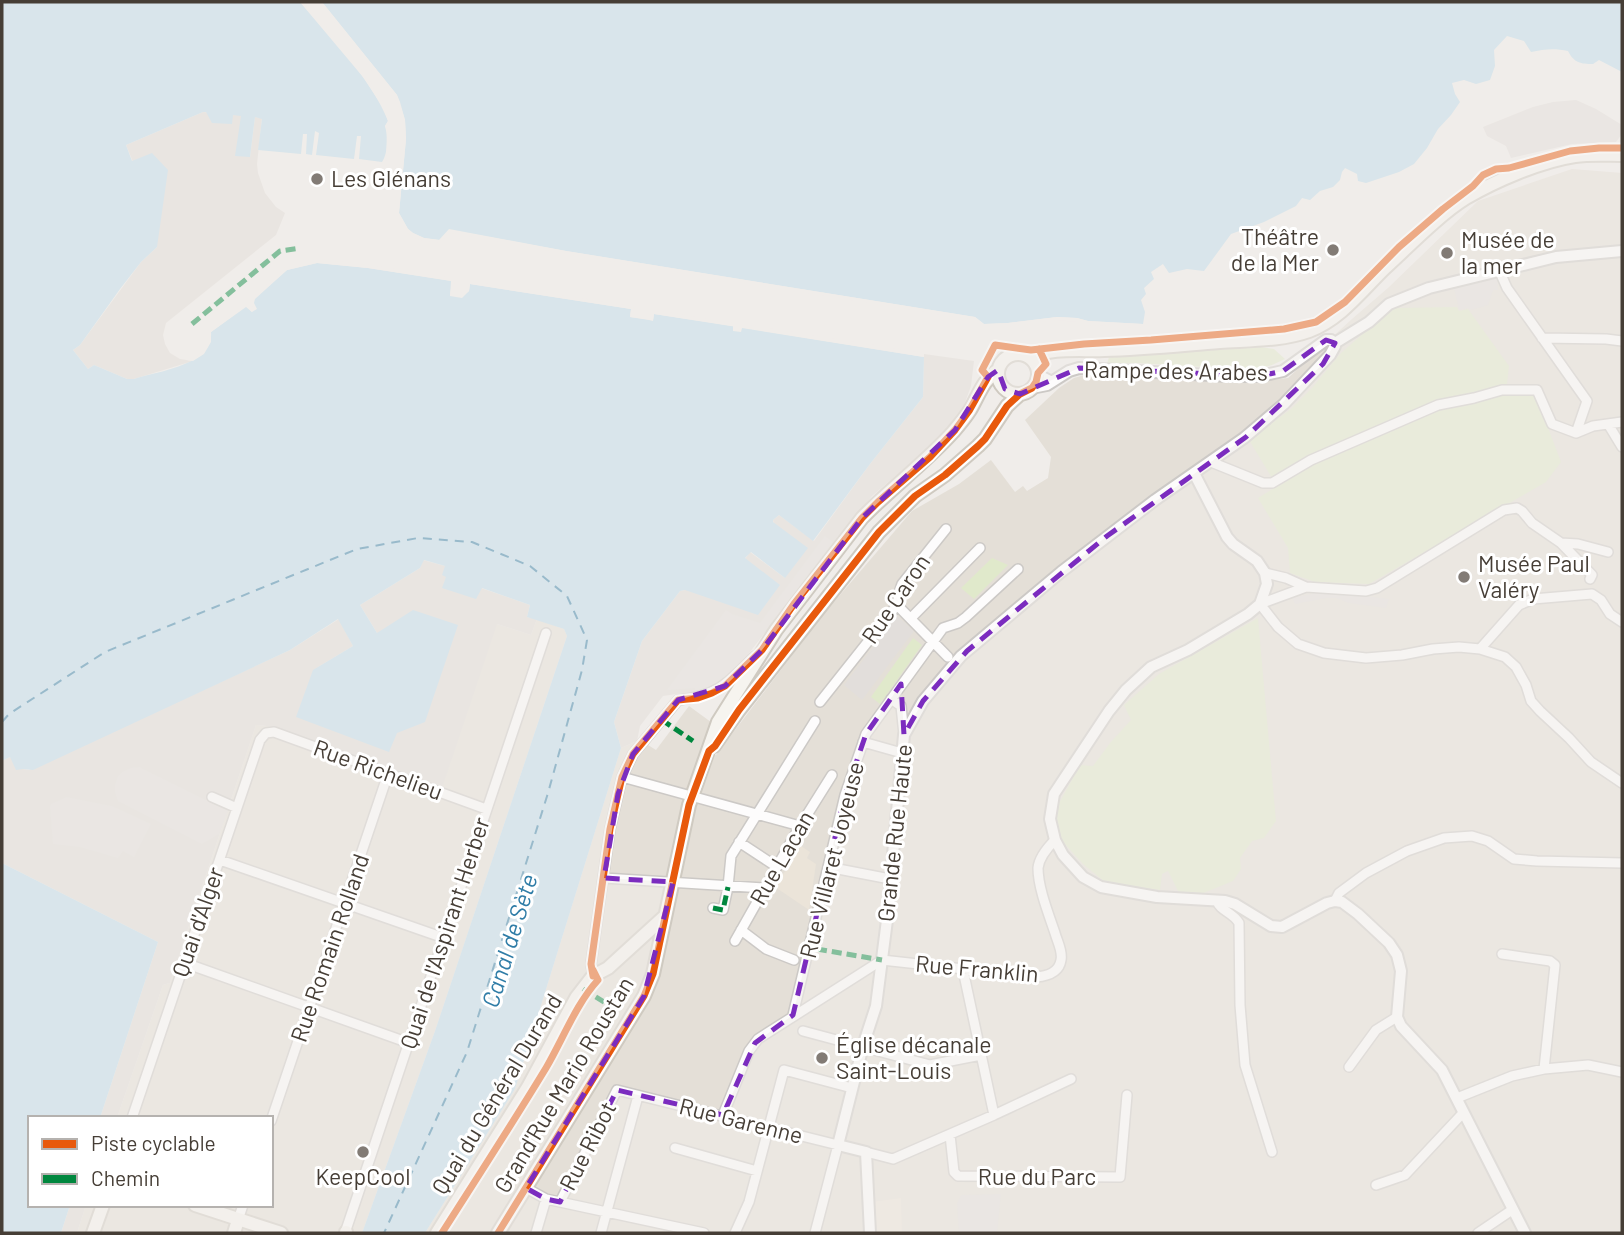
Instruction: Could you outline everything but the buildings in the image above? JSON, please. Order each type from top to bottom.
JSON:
[{"type":"main road","points":[[1031,358],[1057,350],[1078,352],[1278,338],[1308,331],[1339,314],[1465,198],[1517,174],[1557,160],[1574,156],[1622,155]]},
{"type":"main road","points":[[998,370],[999,382],[1004,389],[1012,393],[1026,393],[1046,364],[1053,359],[1078,352]]},
{"type":"main road","points":[[593,973],[608,968],[656,932],[665,916],[691,796],[709,746],[762,650],[794,604],[862,518],[930,457],[955,430],[988,377],[998,370],[1003,360],[1013,354],[1024,354],[1031,358],[1036,365],[1036,379]]},
{"type":"main road","points":[[719,730],[739,710],[879,532],[915,496],[945,475],[978,446],[1007,406],[1020,394]]},
{"type":"main road","name":"Grand'Rue Mario Roustan","points":[[498,1233],[643,996],[653,974],[656,932]]},
{"type":"main road","name":"Quai du Général Durand","points":[[437,1233],[528,1087],[576,998],[593,973]]},
{"type":"main road","points":[[93,1233],[102,1207]]},
{"type":"main road","points":[[201,1207],[281,1233]]},
{"type":"main road","points":[[234,1233],[238,1220]]},
{"type":"street","points":[[1335,343],[1369,322],[1389,304],[1429,288],[1556,257],[1622,251]]},
{"type":"street","points":[[1499,270],[1507,288],[1587,401],[1576,433]]},
{"type":"street","points":[[1542,338],[1622,341]]},
{"type":"street","name":"Rampe des Arabes","points":[[1036,379],[1052,382],[1079,368],[1260,376],[1283,371],[1326,340],[1335,343]]},
{"type":"street","name":"Grande Rue Haute","points":[[815,1233],[862,1047],[876,1006],[904,735],[923,701],[967,651],[1061,572],[1155,500],[1246,437],[1284,404],[1331,355],[1335,343]]},
{"type":"street","points":[[1211,462],[1263,483],[1272,483],[1311,460],[1438,405],[1502,390],[1536,390],[1552,424],[1576,433],[1593,426],[1622,422]]},
{"type":"street","points":[[1608,424],[1622,447]]},
{"type":"street","points":[[1194,473],[1227,537],[1257,561],[1265,573],[1267,584],[1260,604]]},
{"type":"street","points":[[1265,573],[1307,587],[1366,591],[1377,588],[1504,510],[1517,508],[1532,523],[1561,543],[1593,577]]},
{"type":"street","name":"Rue Caron","points":[[820,702],[897,605],[902,584],[946,529]]},
{"type":"street","points":[[1561,543],[1578,544],[1608,552]]},
{"type":"street","points":[[911,618],[980,548]]},
{"type":"street","name":"Rue Villaret Joyeuse","points":[[793,1016],[845,795],[866,734],[943,628],[966,617],[1018,569]]},
{"type":"street","points":[[1307,587],[1260,604],[1188,650],[1151,667],[1126,690],[1054,794],[1050,819],[1055,840],[1076,870],[1101,887],[1157,897],[1225,901],[1277,928],[1335,901],[1342,902],[1358,914],[1389,943],[1397,955],[1401,971],[1396,1017],[1401,1026],[1442,1070],[1525,1233]]},
{"type":"street","points":[[1480,649],[1519,605],[1533,599],[1592,594],[1601,600],[1610,614],[1622,622]]},
{"type":"street","points":[[1260,604],[1278,627],[1298,644],[1324,653],[1366,658],[1459,647],[1480,649],[1504,657],[1516,667],[1527,685],[1531,701],[1591,762],[1622,783]]},
{"type":"street","points":[[897,605],[948,657]]},
{"type":"street","name":"Quai de l'Aspirant Herber","points":[[346,1233],[546,633]]},
{"type":"street","points":[[593,973],[591,964],[610,828],[622,777],[633,754],[678,700],[698,698],[725,686],[762,650]]},
{"type":"street","points":[[891,699],[901,706],[904,735]]},
{"type":"street","points":[[713,908],[723,909],[729,887],[731,856],[815,721]]},
{"type":"street","name":"Rue Richelieu","points":[[270,732],[486,809]]},
{"type":"street","name":"Quai d'Alger","points":[[133,1116],[260,740],[265,733],[270,732]]},
{"type":"street","points":[[863,742],[902,752]]},
{"type":"street","name":"Rue Romain Rolland","points":[[273,1116],[388,774]]},
{"type":"street","name":"Rue Lacan","points":[[735,941],[832,775]]},
{"type":"street","points":[[622,777],[800,826]]},
{"type":"street","points":[[212,797],[237,808]]},
{"type":"street","points":[[1335,901],[1339,893],[1366,873],[1407,851],[1444,838],[1472,836],[1488,841],[1514,859],[1622,863]]},
{"type":"street","name":"Rue Franklin","points":[[882,960],[1036,977],[1048,975],[1058,969],[1061,953],[1044,899],[1038,867],[1055,840]]},
{"type":"street","points":[[739,842],[777,867]]},
{"type":"street","points":[[220,860],[444,938]]},
{"type":"street","points":[[828,867],[890,879]]},
{"type":"street","points":[[604,878],[764,888]]},
{"type":"street","points":[[1217,901],[1221,908],[1233,915],[1239,923],[1240,1005],[1245,1065],[1272,1152]]},
{"type":"street","points":[[741,930],[766,949],[794,960]]},
{"type":"street","points":[[1502,954],[1550,961],[1555,965],[1544,1069]]},
{"type":"street","points":[[723,1115],[752,1046],[762,1035],[882,960]]},
{"type":"street","points":[[185,963],[409,1043]]},
{"type":"street","points":[[963,970],[994,1115]]},
{"type":"street","points":[[1349,1067],[1376,1030],[1396,1017]]},
{"type":"street","points":[[803,1031],[930,1065],[981,1055]]},
{"type":"street","points":[[1457,1098],[1512,1076],[1544,1069],[1588,1066],[1622,1072]]},
{"type":"street","points":[[735,1233],[748,1202],[784,1070],[852,1088]]},
{"type":"street","points":[[870,1233],[866,1152],[893,1159],[1071,1079]]},
{"type":"street","name":"Rue Garenne","points":[[617,1090],[866,1152]]},
{"type":"street","name":"Rue Ribot","points":[[560,1202],[617,1090]]},
{"type":"street","name":"Rue du Parc","points":[[950,1135],[954,1172],[960,1177],[1120,1177],[1127,1095]]},
{"type":"street","points":[[601,1233],[638,1096]]},
{"type":"street","points":[[1376,1185],[1405,1175],[1464,1113]]},
{"type":"street","points":[[676,1148],[757,1171]]},
{"type":"street","points":[[526,1188],[546,1199],[704,1233]]},
{"type":"street","points":[[536,1233],[546,1199]]},
{"type":"street","points":[[238,1220],[242,1207]]},
{"type":"street","points":[[1478,1233],[1512,1210]]},
{"type":"highlighted area","points":[[1326,340],[1335,343],[1323,364],[1246,437],[1107,536],[967,651],[923,701],[904,735],[901,684],[866,734],[845,795],[793,1015],[755,1043],[723,1115],[617,1090],[560,1202],[546,1199],[526,1188],[644,996],[673,882],[604,878],[618,794],[633,754],[678,700],[725,686],[762,650],[862,518],[955,430],[988,377],[998,370],[1005,389],[1020,394],[1079,368],[1260,376],[1283,371]]},
{"type":"shaded area","points":[[1576,100],[1622,125],[1622,134],[1616,142],[1572,144],[1511,158],[1506,146],[1487,136],[1483,127],[1533,107]]},
{"type":"shaded area","points":[[203,112],[241,115],[250,157],[255,117],[262,118],[258,173],[265,193],[276,207],[285,213],[276,235],[166,323],[163,335],[170,353],[180,359],[193,361],[134,379],[127,379],[94,365],[88,369],[73,350],[80,345],[141,262],[157,247],[126,145]]},
{"type":"shaded area","points":[[1572,169],[1622,173],[1622,1233],[425,1233],[515,1089],[621,748],[640,740],[656,750],[689,706],[715,725],[701,747],[716,755],[822,616],[912,511],[959,484],[991,460],[1015,492],[1023,486],[1027,491],[1048,478],[1051,457],[1025,420],[1059,388],[1074,378],[1081,376],[1251,382],[1288,378],[1388,288],[1478,201]]},
{"type":"shaded area","points":[[1497,277],[1498,290],[1493,290],[1488,305],[1459,310],[1454,287]]},
{"type":"shaded area","points":[[924,354],[974,361],[971,386],[963,408],[936,441],[872,496],[738,667],[704,690],[663,696],[640,726],[637,741],[621,748],[614,722],[642,641],[680,591],[745,559],[750,552],[785,578],[773,520],[779,515],[814,541],[923,397]]},
{"type":"shaded area","points":[[825,536],[833,542],[738,667],[704,690],[667,690],[726,610],[760,623]]},
{"type":"shaded area","points":[[423,560],[445,566],[447,576],[443,587],[481,588],[530,605],[527,617],[537,619],[531,635],[497,624],[442,788],[277,727],[256,725],[170,983],[163,985],[118,1116],[101,1116],[158,942],[2,863],[2,761],[10,757],[23,769],[29,770],[290,650],[339,619],[353,646],[313,670],[377,633],[360,605],[420,568]]},
{"type":"shaded area","points":[[1325,591],[1389,599],[1386,608],[1349,603],[1336,598],[1295,604],[1292,598]]},
{"type":"shaded area","points":[[897,616],[914,631],[862,700],[844,685]]},
{"type":"shaded area","points":[[537,619],[564,629],[567,636],[435,1031],[362,1233],[77,1233],[85,1207],[273,1207],[273,1116],[118,1116],[163,985],[170,983],[256,725],[277,727],[497,624],[531,635]]},
{"type":"shaded area","points":[[139,767],[228,811],[219,834],[202,844],[118,801],[115,785],[118,776],[131,768]]},
{"type":"shaded area","points":[[67,797],[112,806],[151,824],[134,857],[123,851],[118,858],[80,847],[53,844],[50,807]]},
{"type":"shaded area","points":[[801,846],[810,852],[807,858],[816,864],[809,910],[775,887]]},
{"type":"shaded area","points":[[1001,1194],[997,1233],[959,1233],[957,1203],[961,1195]]},
{"type":"shaded area","points":[[901,1198],[902,1233],[874,1233],[871,1202]]},
{"type":"shaded area","points":[[69,1207],[85,1207],[77,1233],[61,1233]]},
{"type":"green space","points":[[1457,307],[1459,311],[1468,309],[1509,366],[1507,384],[1440,399],[1309,457],[1272,478],[1249,440],[1291,409],[1340,354],[1392,308]]},
{"type":"green space","points":[[1261,347],[1274,349],[1285,359],[1256,370],[1135,363],[1107,364],[1109,357]]},
{"type":"green space","points":[[1504,393],[1535,393],[1561,462],[1546,482],[1369,584],[1315,582],[1290,573],[1288,548],[1258,498],[1313,464],[1437,410]]},
{"type":"green space","points":[[992,558],[1008,565],[974,599],[961,588]]},
{"type":"green space","points":[[1258,618],[1276,821],[1264,838],[1252,841],[1240,858],[1241,869],[1233,881],[1201,894],[1179,893],[1168,871],[1162,874],[1160,890],[1105,882],[1083,864],[1064,843],[1055,827],[1057,807],[1080,765],[1093,766],[1131,720],[1124,705],[1159,674]]},
{"type":"green space","points":[[913,638],[922,645],[880,704],[871,697]]},
{"type":"water","name":"Canal de Sète","points":[[2,2],[300,2],[361,74],[388,121],[385,126],[387,140],[382,162],[359,159],[361,136],[357,136],[354,159],[316,155],[319,133],[315,131],[312,155],[306,154],[307,134],[303,134],[301,154],[258,150],[262,119],[255,117],[250,157],[235,156],[241,116],[233,115],[232,124],[212,123],[206,112],[126,145],[132,161],[152,153],[168,170],[157,247],[141,262],[80,345],[73,350],[88,369],[94,365],[127,379],[134,379],[183,365],[204,352],[210,343],[211,332],[246,306],[252,312],[254,299],[287,270],[317,263],[452,281],[450,296],[462,296],[469,291],[470,284],[631,309],[630,317],[653,320],[654,314],[733,326],[733,331],[741,332],[742,328],[924,357],[923,397],[813,541],[779,515],[773,520],[808,548],[785,578],[751,552],[745,558],[780,585],[758,615],[685,590],[680,591],[642,641],[614,722],[621,748],[515,1089],[425,1233],[362,1233],[435,1031],[567,636],[564,629],[527,617],[530,605],[482,588],[476,599],[442,588],[446,577],[442,575],[445,566],[424,560],[420,568],[360,605],[377,633],[413,610],[458,625],[425,722],[397,733],[389,752],[296,717],[313,670],[353,646],[338,619],[290,650],[33,770],[16,770],[10,757],[2,761]]},
{"type":"water","points":[[322,2],[1622,2],[1622,72],[1599,60],[1593,64],[1578,62],[1568,51],[1559,49],[1531,52],[1524,41],[1507,36],[1494,50],[1495,66],[1490,80],[1476,84],[1464,80],[1452,83],[1460,102],[1414,164],[1366,183],[1358,181],[1357,174],[1345,168],[1340,180],[1333,187],[1320,191],[1310,200],[1302,198],[1296,206],[1231,234],[1204,271],[1187,269],[1169,273],[1163,264],[1151,272],[1154,279],[1144,288],[1146,294],[1141,300],[1145,312],[1143,324],[1057,317],[984,324],[975,317],[450,230],[440,240],[413,233],[399,213],[406,139],[405,120],[397,95]]},
{"type":"water","points":[[2,863],[158,942],[101,1116],[28,1116],[28,1207],[69,1207],[61,1233],[2,1233]]},
{"type":"pier","points":[[300,2],[305,2],[328,29],[366,75],[387,107],[392,121],[389,127],[389,157],[386,162],[385,126],[388,121],[384,109],[363,77]]},
{"type":"pier","points":[[318,2],[322,2],[397,95],[405,120],[406,139],[399,213],[408,229],[424,238],[439,240],[449,229],[566,251],[975,317],[984,324],[1057,317],[1143,324],[1143,328],[1088,325],[1057,320],[1009,327],[984,327],[974,320],[451,233],[440,243],[412,237],[395,214],[403,139],[397,103]]},
{"type":"pier","points":[[317,259],[453,278],[454,293],[459,294],[466,289],[470,281],[632,306],[635,309],[634,314],[649,317],[654,310],[734,323],[737,327],[654,314],[653,321],[630,317],[631,309],[470,284],[469,291],[462,298],[450,296],[451,281],[317,263],[287,270],[255,299],[257,309],[252,312],[246,307],[211,332],[211,342],[204,354],[193,361],[186,360],[204,349],[209,329],[245,303],[253,307],[250,303],[252,297],[285,267]]},
{"type":"pier","points":[[743,324],[926,354],[924,357],[739,327]]},
{"type":"ferry route","points":[[2,722],[9,714],[105,652],[357,549],[418,538],[472,542],[530,566],[567,596],[587,640],[582,670],[548,793],[467,1052],[384,1233]]},
{"type":"marked path","points":[[192,324],[280,251],[300,248]]},
{"type":"marked path","points":[[662,720],[693,741]]},
{"type":"marked path","points":[[713,908],[723,910],[728,887]]},
{"type":"marked path","points":[[817,949],[882,960]]},
{"type":"marked path","points":[[583,989],[620,1012]]},
{"type":"cycle path","points":[[593,976],[591,964],[610,829],[622,777],[633,754],[678,700],[698,698],[725,686],[762,650],[794,604],[862,518],[930,457],[955,430],[988,377],[982,370],[995,345],[1031,350],[1284,329],[1316,322],[1345,302],[1399,247],[1483,175],[1496,169],[1509,168],[1570,151],[1622,148]]},
{"type":"cycle path","points":[[498,1233],[644,996],[653,974],[689,805],[709,751],[879,532],[915,496],[945,475],[978,446],[1007,406],[1020,394],[1032,388],[1038,373],[1046,364],[1039,349]]},
{"type":"cycle path","points":[[442,1233],[546,1068],[583,1000],[598,980],[593,970]]},
{"type":"place","name":"Les Glénans","points":[[317,179]]},
{"type":"place","name":"Théâtre de la Mer","points":[[1333,250]]},
{"type":"place","name":"Musée de la mer","points":[[1447,253]]},
{"type":"place","name":"Musée Paul Valéry","points":[[1464,577]]},
{"type":"place","name":"Église décanale Saint-Louis","points":[[822,1058]]},
{"type":"place","name":"KeepCool","points":[[363,1152]]}]
